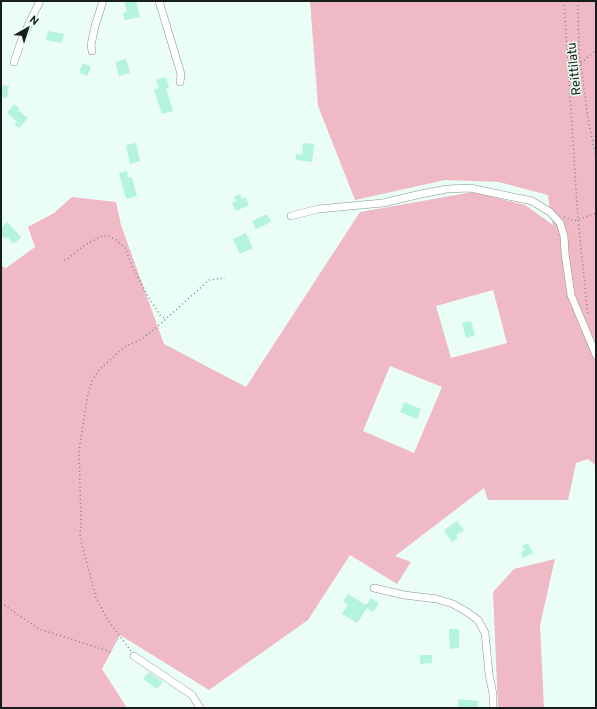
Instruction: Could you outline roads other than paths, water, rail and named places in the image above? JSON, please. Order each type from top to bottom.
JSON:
[{"type":"street","points":[[14,62],[23,36],[40,1]]},
{"type":"street","points":[[92,51],[92,38],[103,1]]},
{"type":"street","points":[[159,1],[181,74],[180,82]]},
{"type":"street","points":[[291,216],[318,209],[383,204],[447,189],[470,188],[532,201],[550,212],[560,223],[564,236],[565,253],[572,295],[596,356]]},
{"type":"street","points":[[374,588],[404,595],[437,599],[453,604],[478,620],[485,633],[489,674],[493,694],[493,708]]},
{"type":"street","points":[[134,656],[192,695],[200,708]]}]
